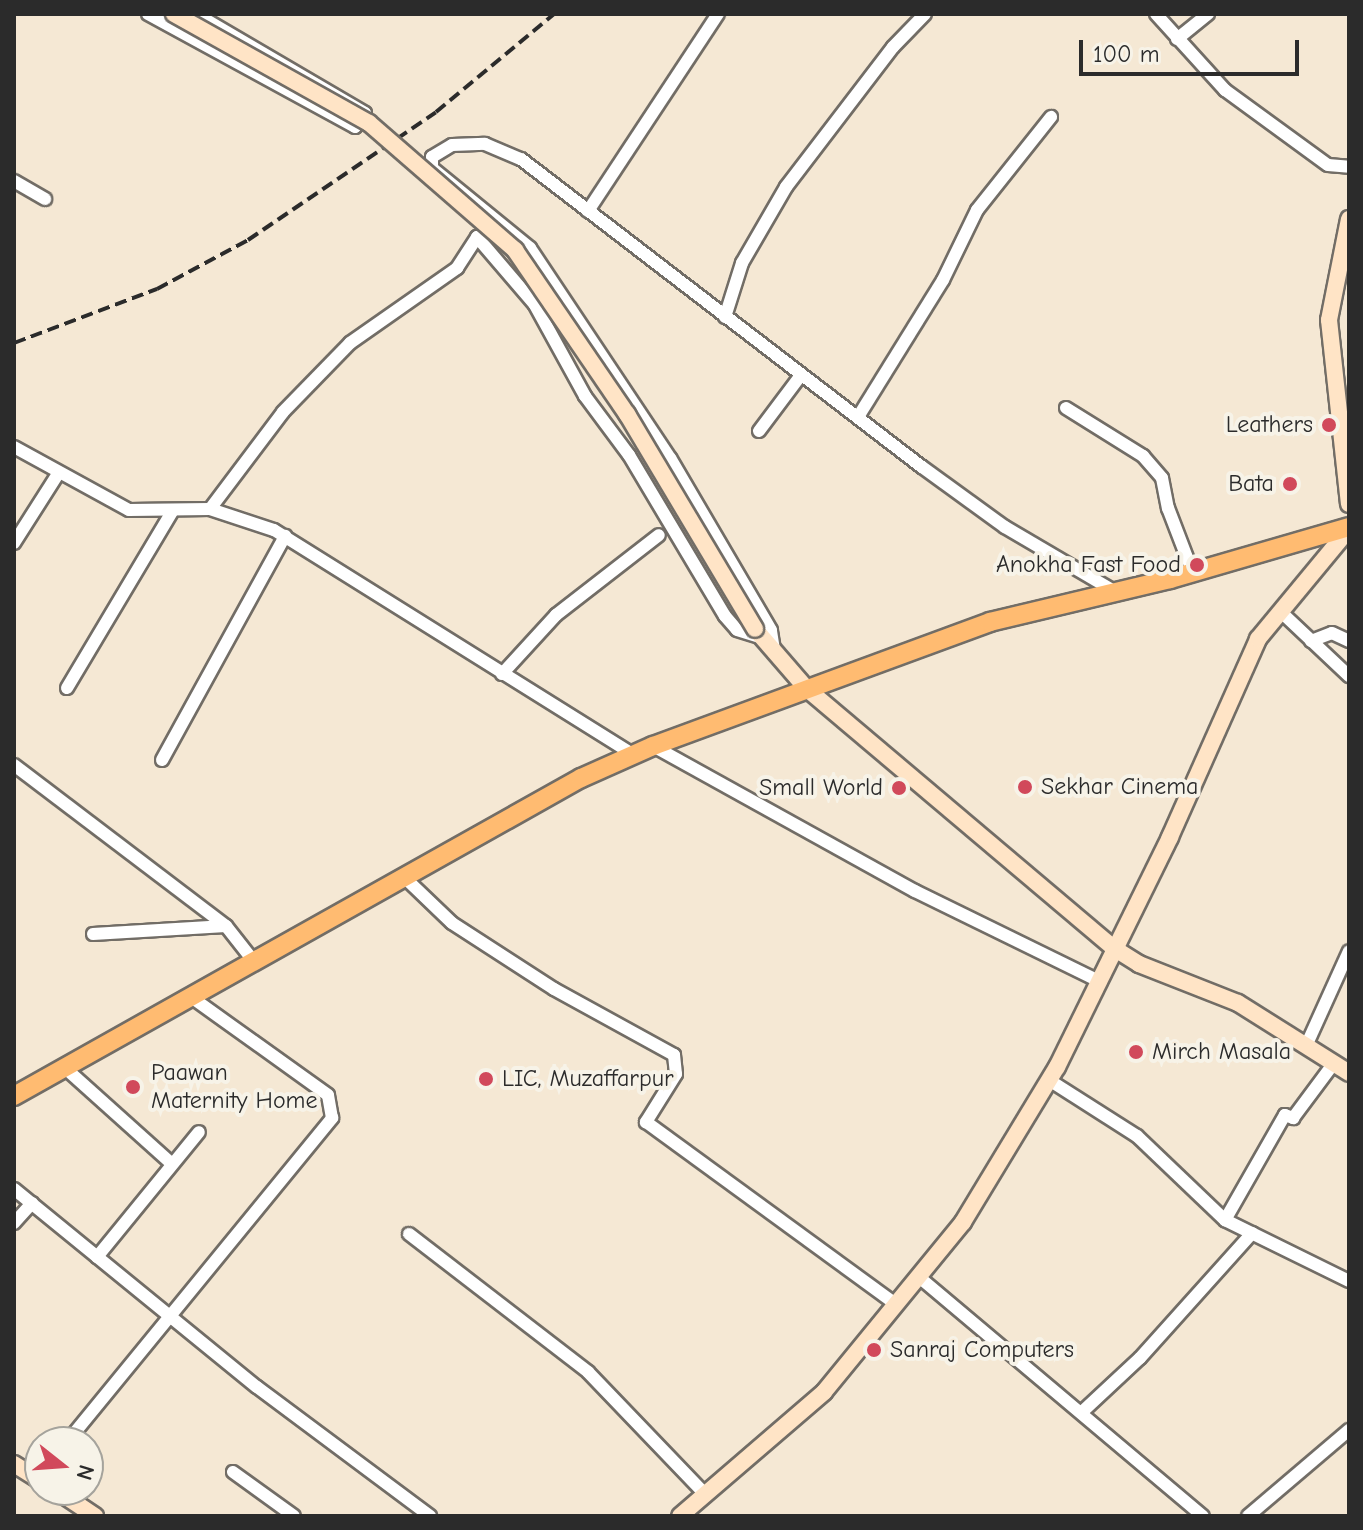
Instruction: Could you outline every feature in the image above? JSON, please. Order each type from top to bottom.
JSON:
[{"type":"main road","points":[[174,14],[369,123],[515,250],[627,414],[764,639],[806,688],[1112,947],[1139,964],[1238,1003],[1349,1073]]},
{"type":"main road","points":[[1349,219],[1344,263],[1329,320],[1349,504]]},
{"type":"main road","points":[[14,1096],[191,997],[252,959],[581,778],[653,746],[990,622],[1193,573],[1349,528]]},
{"type":"main road","points":[[680,1516],[824,1392],[963,1222],[1049,1080],[1112,947],[1170,837],[1258,639],[1349,528]]},
{"type":"street","points":[[148,14],[355,127],[365,113],[220,20],[196,14]]},
{"type":"street","points":[[588,211],[718,14]]},
{"type":"street","points":[[725,317],[742,263],[786,187],[893,47],[925,14]]},
{"type":"street","points":[[1156,14],[1225,90],[1328,165],[1349,167]]},
{"type":"street","points":[[1177,39],[1208,14]]},
{"type":"street","points":[[210,49],[220,20]]},
{"type":"street","points":[[858,417],[943,280],[977,210],[1051,117]]},
{"type":"street","points":[[210,509],[283,412],[350,343],[457,268],[477,237],[535,305],[585,396],[629,455],[725,616],[737,630],[764,639],[771,630],[670,458],[530,248],[430,162],[452,145],[485,144],[521,159],[801,375],[1005,527],[1116,592]]},
{"type":"street","points":[[14,181],[45,199]]},
{"type":"street","points":[[759,431],[801,375]]},
{"type":"street","points":[[1066,408],[1143,456],[1162,478],[1193,573]]},
{"type":"street","points":[[14,447],[58,474],[129,510],[210,509],[285,536],[634,755]]},
{"type":"street","points":[[14,543],[58,474]]},
{"type":"street","points":[[67,688],[173,510]]},
{"type":"street","points":[[502,674],[556,615],[659,535]]},
{"type":"street","points":[[162,760],[285,536]]},
{"type":"street","points":[[1280,611],[1349,676]]},
{"type":"street","points":[[1311,641],[1332,633],[1349,641]]},
{"type":"street","points":[[653,746],[915,891],[1097,980]]},
{"type":"street","points":[[14,765],[226,926],[252,959]]},
{"type":"street","points":[[404,877],[452,923],[554,989],[674,1055],[676,1074],[646,1122],[896,1304]]},
{"type":"street","points":[[93,934],[226,926]]},
{"type":"street","points":[[1306,1046],[1349,951]]},
{"type":"street","points":[[80,1426],[169,1312],[332,1118],[328,1095],[191,997]]},
{"type":"street","points":[[1225,1220],[1285,1115],[1293,1118],[1334,1063]]},
{"type":"street","points":[[64,1067],[171,1163]]},
{"type":"street","points":[[1049,1080],[1137,1136],[1225,1220],[1349,1281]]},
{"type":"street","points":[[97,1257],[199,1132]]},
{"type":"street","points":[[14,1189],[169,1312],[284,1409],[430,1516]]},
{"type":"street","points":[[14,1223],[32,1203]]},
{"type":"street","points":[[1082,1412],[1140,1358],[1252,1233]]},
{"type":"street","points":[[409,1234],[588,1372],[705,1494]]},
{"type":"street","points":[[919,1277],[1203,1516]]},
{"type":"street","points":[[1248,1516],[1349,1430]]},
{"type":"street","points":[[233,1472],[294,1516]]},
{"type":"railway","points":[[14,343],[157,289],[248,240],[436,112],[554,14]]},
{"type":"place","name":"Leathers","points":[[1329,425]]},
{"type":"place","name":"Bata","points":[[1290,484]]},
{"type":"place","name":"Anokha Fast Food","points":[[1197,565]]},
{"type":"place","name":"Sekhar Cinema","points":[[1025,787]]},
{"type":"place","name":"Small World","points":[[899,788]]},
{"type":"place","name":"Mirch Masala","points":[[1136,1052]]},
{"type":"place","name":"LIC, Muzaffarpur","points":[[486,1079]]},
{"type":"place","name":"Paawan Maternity Home","points":[[133,1087]]},
{"type":"place","name":"Sanraj Computers","points":[[874,1350]]}]
